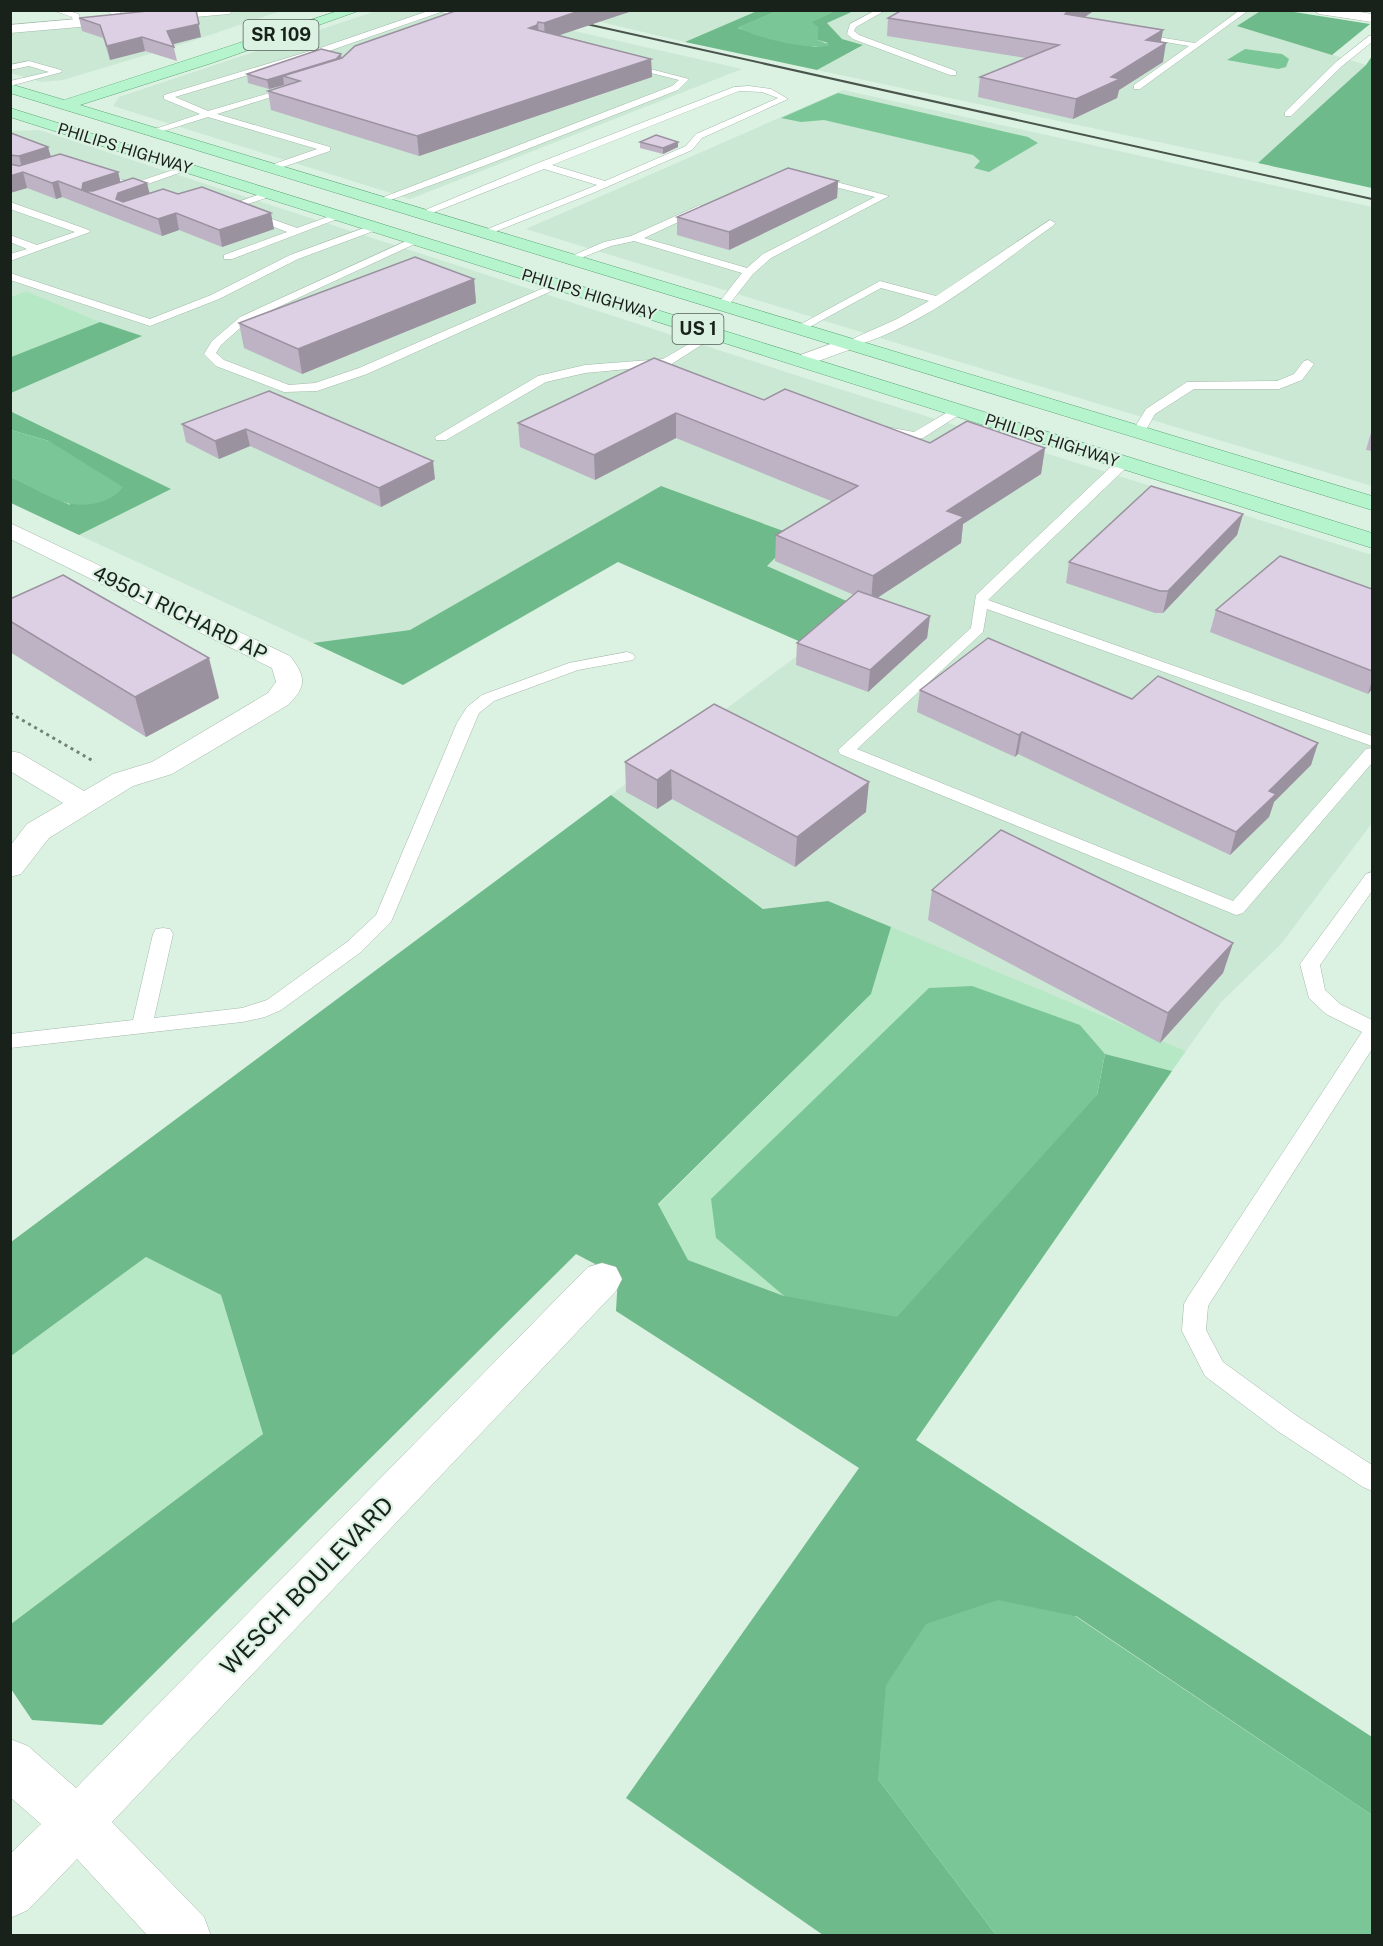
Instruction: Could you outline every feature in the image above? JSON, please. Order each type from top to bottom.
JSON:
[{"type":"main road","name":"SR 109","points":[[14,113],[64,96],[207,60],[355,10]]},
{"type":"main road","name":"PHILIPS HIGHWAY","points":[[10,86],[35,95],[64,96],[154,131],[1372,503]]},
{"type":"main road","points":[[14,113],[35,95]]},
{"type":"main road","name":"PHILIPS HIGHWAY","points":[[14,113],[1372,541]]},
{"type":"street","points":[[10,29],[77,23],[113,15],[229,10]]},
{"type":"street","points":[[1319,10],[1371,16]]},
{"type":"street","points":[[802,361],[847,344]]},
{"type":"street","name":"4950-1 RICHARD AP","points":[[10,530],[282,662],[291,681],[288,691],[278,699],[162,768],[123,780],[38,831],[10,867]]},
{"type":"street","points":[[10,759],[84,803]]},
{"type":"street","name":"WESCH BOULEVARD","points":[[10,1892],[602,1280]]},
{"type":"street","points":[[10,1764],[78,1823],[185,1935]]},
{"type":"lane","points":[[55,10],[76,16],[77,23]]},
{"type":"lane","points":[[274,167],[327,149],[208,114],[167,97],[330,48],[441,10],[476,18],[453,26]]},
{"type":"lane","points":[[883,10],[852,26],[850,32],[856,37],[953,73]]},
{"type":"lane","points":[[1137,87],[1246,10]]},
{"type":"lane","points":[[1130,35],[1195,45]]},
{"type":"lane","points":[[1288,114],[1339,64],[1372,38]]},
{"type":"lane","points":[[381,200],[486,162],[675,88],[686,79],[613,61]]},
{"type":"lane","points":[[10,68],[28,63],[58,72],[10,86]]},
{"type":"lane","points":[[154,131],[308,82]]},
{"type":"lane","points":[[423,213],[737,89],[755,88],[783,96],[784,99],[779,102],[699,136],[691,146],[605,184],[485,232]]},
{"type":"lane","points":[[635,129],[657,136]]},
{"type":"lane","points":[[680,142],[691,146]]},
{"type":"lane","points":[[541,165],[605,184]]},
{"type":"lane","points":[[120,194],[141,189],[188,168]]},
{"type":"lane","points":[[723,305],[749,272],[767,256],[884,196],[805,177]]},
{"type":"lane","points":[[111,179],[141,189]]},
{"type":"lane","points":[[269,194],[229,207],[298,232]]},
{"type":"lane","points":[[10,205],[86,232],[10,258]]},
{"type":"lane","points":[[572,258],[608,244],[634,238],[709,205]]},
{"type":"lane","points":[[228,257],[340,216]]},
{"type":"lane","points":[[847,344],[868,338],[937,300],[1050,223]]},
{"type":"lane","points":[[12,278],[150,323],[215,297],[294,257],[375,227]]},
{"type":"lane","points":[[10,238],[37,249]]},
{"type":"lane","points":[[634,238],[749,272]]},
{"type":"lane","points":[[415,240],[244,319],[216,344],[210,354],[220,363],[288,389],[317,387],[363,370],[559,285]]},
{"type":"lane","points":[[798,328],[880,284],[937,300]]},
{"type":"lane","points":[[441,437],[548,377],[585,369],[666,362],[713,333]]},
{"type":"lane","points":[[1138,432],[1150,412],[1191,385],[1279,385],[1298,377],[1308,364]]},
{"type":"lane","points":[[878,428],[900,435],[918,435],[958,410]]},
{"type":"lane","points":[[1123,463],[981,598],[978,629],[846,750],[1236,909],[1372,753]]},
{"type":"lane","points":[[981,602],[1372,741]]},
{"type":"lane","points":[[10,1041],[258,1012],[274,1005],[354,947],[384,918],[465,723],[473,710],[488,698],[575,666],[627,657]]},
{"type":"lane","points":[[1369,889],[1310,964],[1316,993],[1333,1010],[1372,1028]]},
{"type":"lane","points":[[142,1025],[163,934]]},
{"type":"lane","points":[[1372,1033],[1196,1304],[1194,1331],[1214,1369],[1288,1424],[1372,1479]]},
{"type":"path","points":[[10,712],[102,766]]},
{"type":"shaded area","points":[[779,10],[738,28],[768,38],[816,47],[828,43],[818,40],[818,28],[811,22],[834,11],[856,10],[827,23],[842,39],[863,45],[817,70],[685,42],[757,11]]},
{"type":"shaded area","points":[[779,10],[834,11],[812,22],[818,28],[818,40],[830,45],[811,47],[798,45],[756,35],[738,27]]},
{"type":"shaded area","points":[[856,10],[1262,11],[1238,26],[1366,65],[1258,163],[817,70],[862,46],[842,39],[827,23]]},
{"type":"shaded area","points":[[1262,10],[1288,11],[1370,24],[1332,55],[1237,26]]},
{"type":"shaded area","points":[[254,11],[281,11],[63,80],[41,82],[11,73],[10,31]]},
{"type":"shaded area","points":[[376,11],[486,11],[742,69],[410,199],[113,106],[119,97]]},
{"type":"shaded area","points":[[555,11],[757,11],[685,42]]},
{"type":"shaded area","points":[[1245,49],[1282,54],[1289,59],[1286,67],[1278,69],[1227,60]]},
{"type":"shaded area","points":[[1372,56],[1372,188],[1258,163],[1366,65]]},
{"type":"shaded area","points":[[843,90],[1372,207],[1372,486],[526,229]]},
{"type":"shaded area","points":[[838,93],[1028,137],[1038,143],[989,172],[974,168],[980,161],[973,155],[824,120],[801,122],[781,118]]},
{"type":"shaded area","points":[[39,130],[820,383],[1372,555],[1372,823],[1281,944],[1221,1002],[1186,1051],[828,901],[764,909],[611,795],[810,646],[850,603],[766,566],[797,537],[661,486],[410,630],[313,643],[79,535],[170,489],[11,411],[11,393],[141,336],[100,322],[26,291],[11,297],[11,131]]},
{"type":"shaded area","points":[[26,291],[100,322],[11,357],[11,297]]},
{"type":"shaded area","points":[[100,322],[142,336],[11,393],[11,357]]},
{"type":"shaded area","points":[[10,411],[171,489],[79,535],[11,503],[11,477],[70,505],[49,441],[11,430]]},
{"type":"shaded area","points":[[11,430],[49,441],[123,487],[107,500],[85,505],[65,503],[32,488],[11,477]]},
{"type":"shaded area","points":[[661,486],[797,536],[767,566],[851,603],[810,646],[618,562],[403,685],[313,643],[410,630]]},
{"type":"shaded area","points":[[611,795],[763,909],[828,901],[891,927],[871,994],[658,1204],[688,1260],[784,1296],[1097,1095],[1105,1054],[1172,1071],[916,1440],[1372,1737],[1372,1815],[1076,1616],[878,1779],[996,1935],[823,1935],[626,1798],[859,1468],[616,1311],[618,1276],[576,1254],[102,1725],[32,1720],[11,1689],[11,1624],[263,1434],[221,1295],[146,1257],[11,1356],[11,1242]]},
{"type":"shaded area","points":[[891,927],[1186,1051],[1172,1071],[1105,1054],[1080,1025],[716,1238],[784,1296],[688,1260],[658,1205],[871,994]]},
{"type":"shaded area","points":[[972,986],[1080,1025],[1105,1054],[1097,1095],[897,1317],[784,1296],[716,1238],[711,1199],[929,988]]},
{"type":"shaded area","points":[[146,1257],[221,1295],[263,1434],[11,1624],[11,1356]]},
{"type":"shaded area","points":[[998,1600],[1075,1616],[1372,1815],[1372,1935],[996,1935],[878,1779],[886,1685],[926,1624]]},
{"type":"building","points":[[158,10],[196,10],[199,24],[167,31],[174,47],[142,37],[107,46],[100,25],[79,18]]},
{"type":"building","points":[[458,10],[582,10],[544,23],[538,22],[537,25],[529,28],[651,59],[417,136],[268,91],[300,81],[283,76],[342,58],[355,46]]},
{"type":"building","points":[[902,10],[1069,10],[1065,14],[1163,30],[1146,40],[1166,43],[1111,77],[1120,79],[1076,99],[980,77],[1059,45],[888,18]]},
{"type":"building","points":[[321,49],[341,54],[336,59],[267,80],[247,74]]},
{"type":"building","points":[[10,133],[48,147],[19,156],[10,155]]},
{"type":"building","points":[[656,135],[678,142],[663,148],[640,142]]},
{"type":"building","points":[[60,154],[118,172],[83,183],[84,191],[58,181],[52,183],[23,172],[10,176],[10,164],[19,166]]},
{"type":"building","points":[[788,168],[838,181],[729,232],[677,217]]},
{"type":"building","points":[[133,178],[147,183],[118,193],[116,199],[123,202],[163,189],[178,194],[202,187],[271,213],[219,230],[176,213],[158,219],[84,191],[93,191]]},
{"type":"building","points":[[415,257],[474,279],[298,349],[239,323]]},
{"type":"building","points":[[654,358],[764,400],[785,389],[930,443],[967,421],[1045,448],[947,511],[964,517],[873,576],[776,535],[858,486],[676,413],[594,455],[518,423]]},
{"type":"building","points":[[269,391],[433,461],[379,488],[246,429],[215,441],[182,424]]},
{"type":"building","points":[[1151,486],[1243,514],[1168,591],[1160,591],[1069,562]]},
{"type":"building","points":[[1280,556],[1372,589],[1372,671],[1216,610]]},
{"type":"building","points":[[63,575],[209,658],[135,697],[10,621],[10,599]]},
{"type":"building","points":[[858,591],[930,616],[870,670],[797,643]]},
{"type":"building","points":[[988,638],[1132,699],[1158,676],[1318,743],[1269,791],[1276,794],[1236,832],[1022,732],[1019,735],[920,690]]},
{"type":"building","points":[[714,704],[869,782],[797,837],[671,770],[657,780],[625,762]]},
{"type":"building","points":[[1001,830],[1233,943],[1168,1013],[932,890]]},
{"type":"railway","points":[[573,21],[1372,199]]}]
